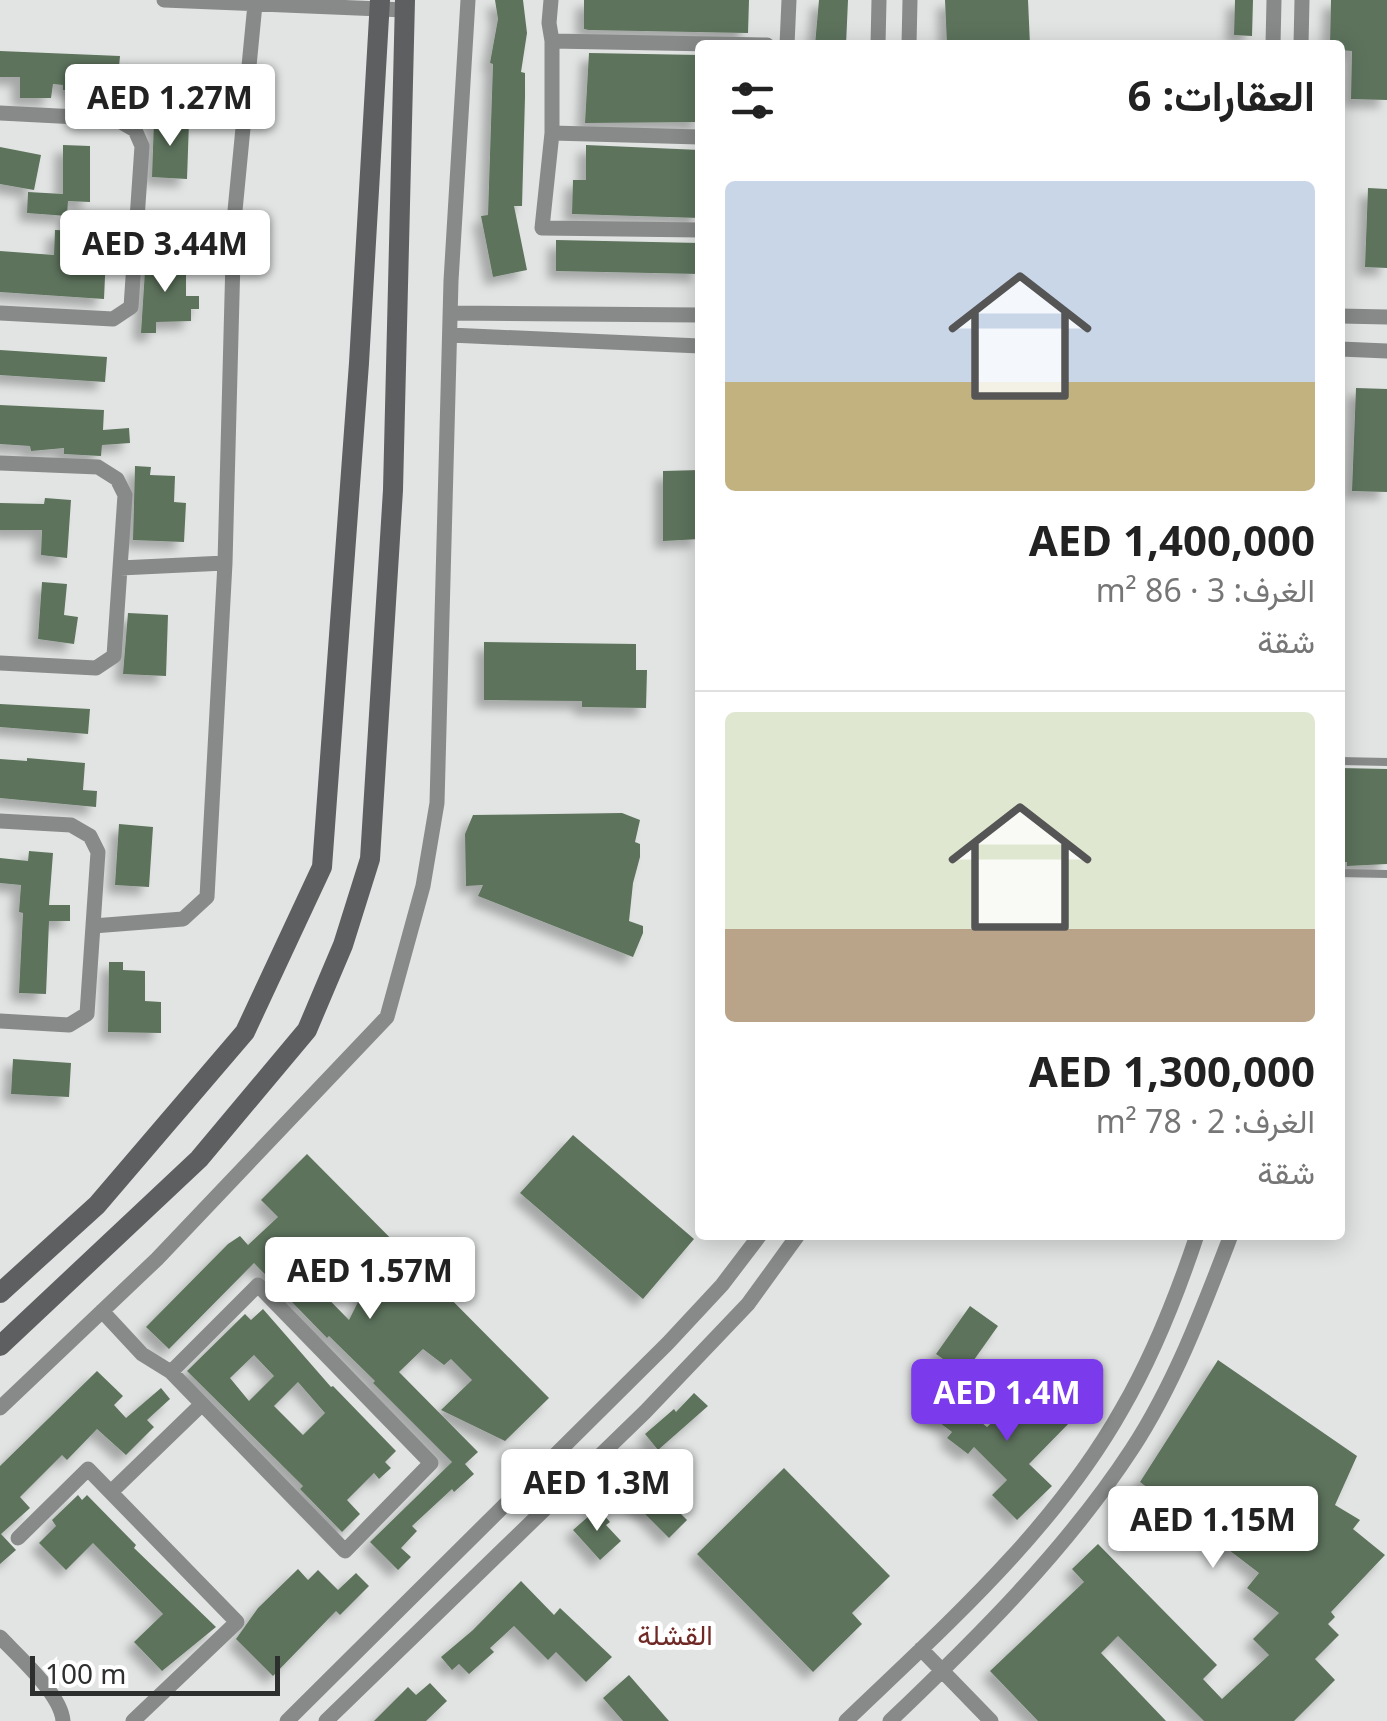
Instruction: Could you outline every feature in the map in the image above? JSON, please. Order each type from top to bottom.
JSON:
[{"type":"street","points":[[0,1346],[199,1158],[307,1030],[343,945],[370,860],[393,490],[405,5],[164,0]]},
{"type":"street","points":[[0,1408],[156,1259],[387,1017],[422,886],[436,803],[450,313],[468,0]]},
{"type":"street","points":[[551,0],[552,133],[542,228],[695,230]]},
{"type":"street","points":[[787,40],[789,0]]},
{"type":"street","points":[[878,40],[879,0]]},
{"type":"street","points":[[909,40],[910,0]]},
{"type":"street","points":[[1273,40],[1274,0]]},
{"type":"street","points":[[1301,40],[1302,0]]},
{"type":"street","points":[[92,926],[183,919],[208,897],[225,563],[234,221],[256,4]]},
{"type":"street","points":[[0,1293],[96,1205],[245,1032],[322,867],[359,362],[380,5]]},
{"type":"street","points":[[552,41],[695,44]]},
{"type":"street","points":[[0,113],[116,119],[135,130],[142,146],[131,308],[113,319],[0,313]]},
{"type":"street","points":[[552,133],[695,137]]},
{"type":"street","points":[[137,220],[234,221]]},
{"type":"street","points":[[450,313],[695,316]]},
{"type":"street","points":[[1345,316],[1387,317]]},
{"type":"street","points":[[450,335],[695,346]]},
{"type":"street","points":[[1345,350],[1387,351]]},
{"type":"street","points":[[0,463],[98,468],[118,479],[125,494],[114,656],[96,668],[0,662]]},
{"type":"street","points":[[120,568],[225,563]]},
{"type":"street","points":[[0,822],[71,825],[90,836],[98,852],[87,1014],[68,1025],[0,1021]]},
{"type":"street","points":[[288,1721],[668,1342],[722,1285],[756,1240]]},
{"type":"street","points":[[326,1721],[645,1412],[748,1304],[794,1240]]},
{"type":"street","points":[[846,1721],[1007,1561],[1062,1497],[1121,1412],[1154,1348],[1195,1240]]},
{"type":"street","points":[[890,1721],[1055,1551],[1133,1448],[1190,1341],[1229,1240]]},
{"type":"street","points":[[102,1311],[142,1354],[171,1372],[345,1551],[431,1463],[258,1285],[171,1372]]},
{"type":"street","points":[[111,1492],[202,1405]]},
{"type":"street","points":[[18,1538],[88,1469],[237,1622],[133,1721]]},
{"type":"street","points":[[0,1636],[44,1684],[62,1712],[63,1721]]},
{"type":"street","points":[[921,1648],[991,1721]]},
{"type":"lane","points":[[1345,760],[1387,762]]},
{"type":"lane","points":[[1345,873],[1387,874]]},
{"type":"building","points":[[495,0],[523,0],[527,33],[521,72],[525,73],[522,206],[514,206],[527,270],[493,277],[481,216],[488,215],[493,64],[490,63],[498,19]]},
{"type":"building","points":[[584,0],[749,0],[748,33],[584,29]]},
{"type":"building","points":[[819,0],[848,0],[846,40],[815,40]]},
{"type":"building","points":[[945,0],[1028,0],[1030,40],[947,40]]},
{"type":"building","points":[[1235,0],[1253,0],[1252,36],[1234,35]]},
{"type":"building","points":[[1331,0],[1387,0],[1387,100],[1351,99],[1352,51],[1345,50],[1345,40],[1330,40]]},
{"type":"building","points":[[0,51],[120,56],[119,67],[150,78],[145,92],[118,82],[117,93],[63,90],[63,85],[53,84],[51,98],[20,98],[20,77],[0,77]]},
{"type":"building","points":[[589,53],[695,55],[695,122],[585,123]]},
{"type":"building","points":[[154,120],[189,122],[187,179],[152,177]]},
{"type":"building","points":[[63,145],[90,146],[90,202],[68,201],[67,216],[27,213],[28,192],[63,194]]},
{"type":"building","points":[[586,145],[695,150],[695,218],[572,214],[573,180],[586,180]]},
{"type":"building","points":[[0,147],[41,155],[34,190],[0,184]]},
{"type":"building","points":[[1368,188],[1387,189],[1387,268],[1365,267]]},
{"type":"building","points":[[55,230],[107,232],[104,299],[0,292],[0,251],[54,255]]},
{"type":"building","points":[[556,240],[695,243],[695,274],[556,271]]},
{"type":"building","points":[[146,255],[162,255],[162,265],[186,264],[186,296],[199,296],[199,309],[191,309],[191,321],[156,322],[156,333],[141,333]]},
{"type":"building","points":[[0,350],[107,357],[105,382],[0,375]]},
{"type":"building","points":[[1356,388],[1387,389],[1387,492],[1352,491]]},
{"type":"building","points":[[0,405],[104,410],[103,430],[129,428],[130,443],[102,445],[101,456],[64,454],[64,448],[31,451],[30,446],[0,444]]},
{"type":"building","points":[[135,466],[151,467],[150,475],[175,476],[174,502],[186,503],[184,542],[133,540]]},
{"type":"building","points":[[695,470],[695,539],[663,541],[663,471]]},
{"type":"building","points":[[45,498],[71,500],[67,558],[41,555],[42,530],[0,530],[0,503],[44,504]]},
{"type":"building","points":[[42,582],[67,584],[64,615],[78,617],[74,644],[38,639]]},
{"type":"building","points":[[128,613],[168,615],[166,676],[123,674]]},
{"type":"building","points":[[484,642],[636,644],[636,670],[647,670],[646,708],[582,707],[582,701],[484,700]]},
{"type":"building","points":[[0,704],[90,709],[88,734],[0,727]]},
{"type":"building","points":[[0,759],[85,763],[83,790],[97,791],[96,807],[0,798]]},
{"type":"building","points":[[1345,768],[1387,769],[1387,864],[1347,866]]},
{"type":"building","points":[[622,813],[640,820],[635,842],[640,844],[640,857],[629,921],[643,926],[643,933],[633,957],[478,896],[483,885],[466,886],[465,834],[473,815]]},
{"type":"building","points":[[119,824],[153,827],[149,887],[115,885]]},
{"type":"building","points":[[29,851],[53,853],[49,905],[70,905],[70,921],[49,921],[46,994],[19,993],[21,885],[0,883],[0,858],[28,861]]},
{"type":"building","points":[[109,962],[123,962],[123,970],[145,971],[145,1001],[161,1002],[161,1033],[108,1032]]},
{"type":"building","points":[[13,1059],[71,1063],[69,1097],[11,1094]]},
{"type":"building","points":[[573,1135],[694,1239],[643,1299],[520,1193]]},
{"type":"building","points":[[307,1154],[549,1398],[505,1441],[441,1410],[472,1380],[451,1359],[444,1365],[423,1349],[399,1372],[478,1452],[465,1464],[474,1474],[412,1526],[417,1531],[401,1548],[411,1557],[398,1570],[370,1542],[452,1462],[254,1263],[169,1349],[146,1327],[228,1244],[240,1236],[248,1245],[278,1217],[261,1200]],"holes":[[[312,1246],[326,1260],[332,1255],[365,1288],[349,1320],[294,1264]]]},
{"type":"building","points":[[970,1306],[998,1326],[964,1374],[936,1354]]},
{"type":"building","points":[[263,1309],[331,1387],[396,1451],[385,1462],[391,1468],[379,1479],[374,1473],[347,1500],[360,1514],[342,1532],[300,1489],[303,1486],[187,1371],[245,1314],[251,1320]],"holes":[[[254,1355],[274,1376],[249,1401],[230,1378]],[[298,1382],[325,1413],[303,1435],[274,1406]]]},
{"type":"building","points":[[1218,1360],[1357,1456],[1335,1505],[1360,1520],[1353,1529],[1385,1555],[1331,1612],[1335,1617],[1328,1624],[1339,1635],[1315,1659],[1335,1680],[1294,1721],[1204,1721],[1118,1636],[1101,1653],[1166,1721],[1038,1721],[990,1671],[1084,1582],[1072,1569],[1098,1544],[1217,1665],[1203,1679],[1222,1699],[1269,1655],[1253,1639],[1279,1613],[1247,1588],[1259,1573],[1140,1482]]},
{"type":"building","points":[[97,1371],[123,1396],[114,1405],[126,1418],[161,1388],[170,1399],[147,1420],[154,1427],[126,1455],[97,1429],[67,1460],[62,1455],[20,1497],[30,1508],[1,1534],[16,1550],[0,1564],[0,1466]]},
{"type":"building","points":[[940,1388],[987,1427],[1013,1403],[1031,1423],[1059,1388],[1077,1398],[1067,1416],[1072,1420],[1029,1464],[1052,1486],[1017,1520],[992,1495],[1007,1480],[974,1447],[968,1454],[947,1438],[952,1432],[924,1411]]},
{"type":"building","points":[[694,1393],[708,1406],[658,1450],[645,1434],[674,1409],[676,1412]]},
{"type":"building","points":[[627,1460],[687,1520],[669,1538],[609,1478]]},
{"type":"building","points":[[784,1468],[890,1576],[852,1613],[862,1624],[813,1672],[697,1554]]},
{"type":"building","points":[[78,1495],[82,1500],[87,1495],[136,1545],[134,1548],[216,1627],[162,1671],[134,1642],[163,1614],[93,1543],[66,1570],[39,1543],[56,1526],[52,1520]]},
{"type":"building","points":[[598,1508],[610,1522],[606,1525],[621,1541],[600,1560],[573,1530]]},
{"type":"building","points":[[298,1569],[308,1580],[318,1570],[338,1590],[356,1573],[369,1586],[340,1615],[336,1611],[273,1676],[236,1639],[258,1608]]},
{"type":"building","points":[[521,1581],[554,1615],[560,1608],[612,1657],[586,1682],[556,1652],[548,1660],[514,1626],[490,1648],[494,1652],[469,1674],[459,1664],[452,1670],[441,1657]]},
{"type":"building","points":[[629,1675],[669,1721],[623,1721],[603,1698]]},
{"type":"building","points":[[430,1683],[447,1701],[426,1721],[374,1721],[408,1687],[416,1695]]},
{"type":"district","name":"القشلة","points":[[675,1634]]}]
